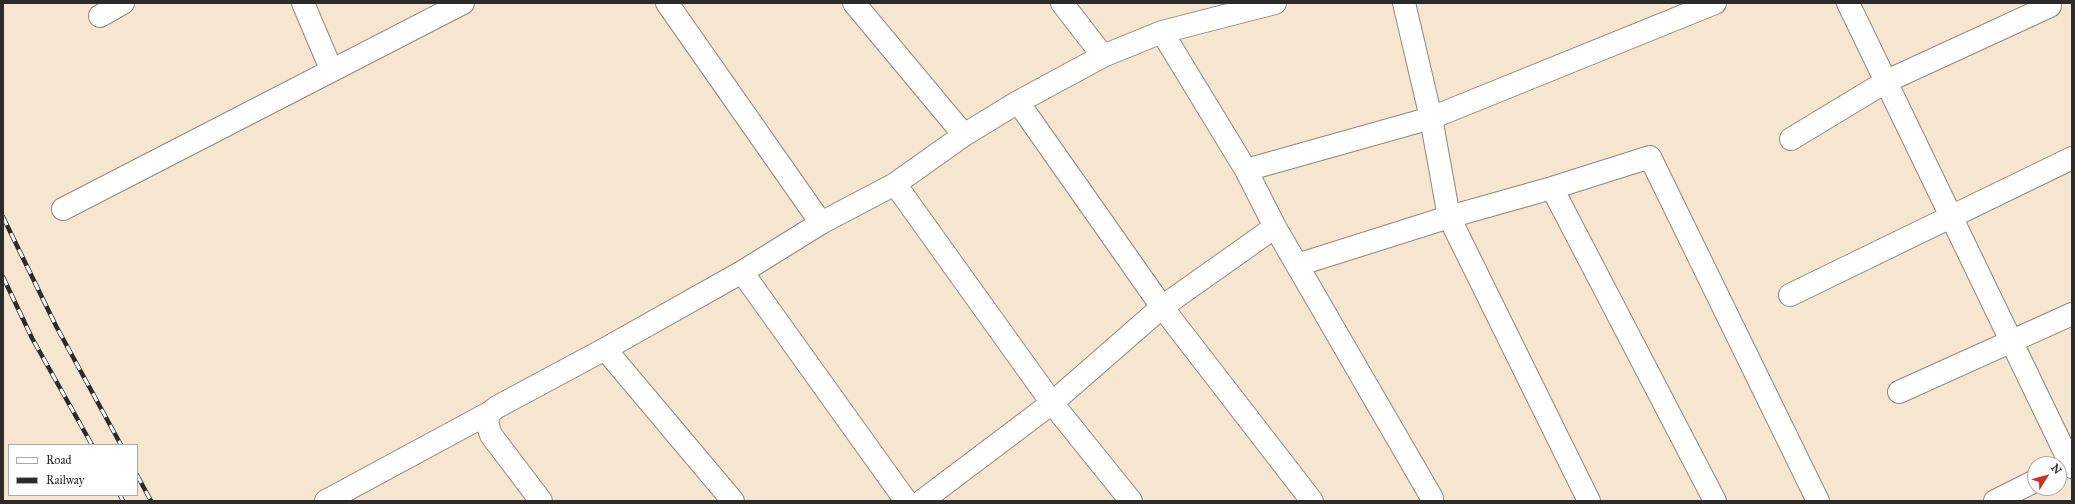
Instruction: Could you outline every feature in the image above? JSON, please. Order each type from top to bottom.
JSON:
[{"type":"street","points":[[100,16],[122,3]]},
{"type":"street","points":[[303,3],[332,69]]},
{"type":"street","points":[[62,209],[463,3]]},
{"type":"street","points":[[667,3],[821,223]]},
{"type":"street","points":[[854,3],[964,135]]},
{"type":"street","points":[[1062,3],[1103,56]]},
{"type":"street","points":[[326,501],[489,413],[497,406],[605,350],[742,272],[821,223],[895,184],[964,135],[1018,102],[1103,56],[1162,32],[1275,3]]},
{"type":"street","points":[[1404,3],[1430,118],[1449,217],[1590,501]]},
{"type":"street","points":[[1246,170],[1430,118],[1715,3]]},
{"type":"street","points":[[1848,3],[1952,216],[2068,465]]},
{"type":"street","points":[[1791,139],[1887,82],[2050,6]]},
{"type":"street","points":[[1162,32],[1246,170],[1275,227],[1432,498],[1432,501]]},
{"type":"street","points":[[1018,102],[1162,307],[1312,501]]},
{"type":"street","points":[[1298,265],[1449,217],[1552,188],[1650,157],[1818,501]]},
{"type":"street","points":[[1790,295],[2072,158]]},
{"type":"street","points":[[895,184],[1052,403],[1131,501]]},
{"type":"street","points":[[1552,188],[1715,501]]},
{"type":"street","points":[[922,501],[1052,403],[1162,307],[1275,227]]},
{"type":"street","points":[[742,272],[906,501]]},
{"type":"street","points":[[1899,392],[2072,314]]},
{"type":"street","points":[[605,350],[733,501]]},
{"type":"street","points":[[489,413],[487,423],[491,435],[541,501]]},
{"type":"street","points":[[1995,501],[2027,485]]},
{"type":"railway","points":[[3,217],[56,326],[120,444]]},
{"type":"railway","points":[[3,277],[32,338],[91,444]]},
{"type":"railway","points":[[138,477],[151,501]]},
{"type":"railway","points":[[120,496],[123,501]]}]
